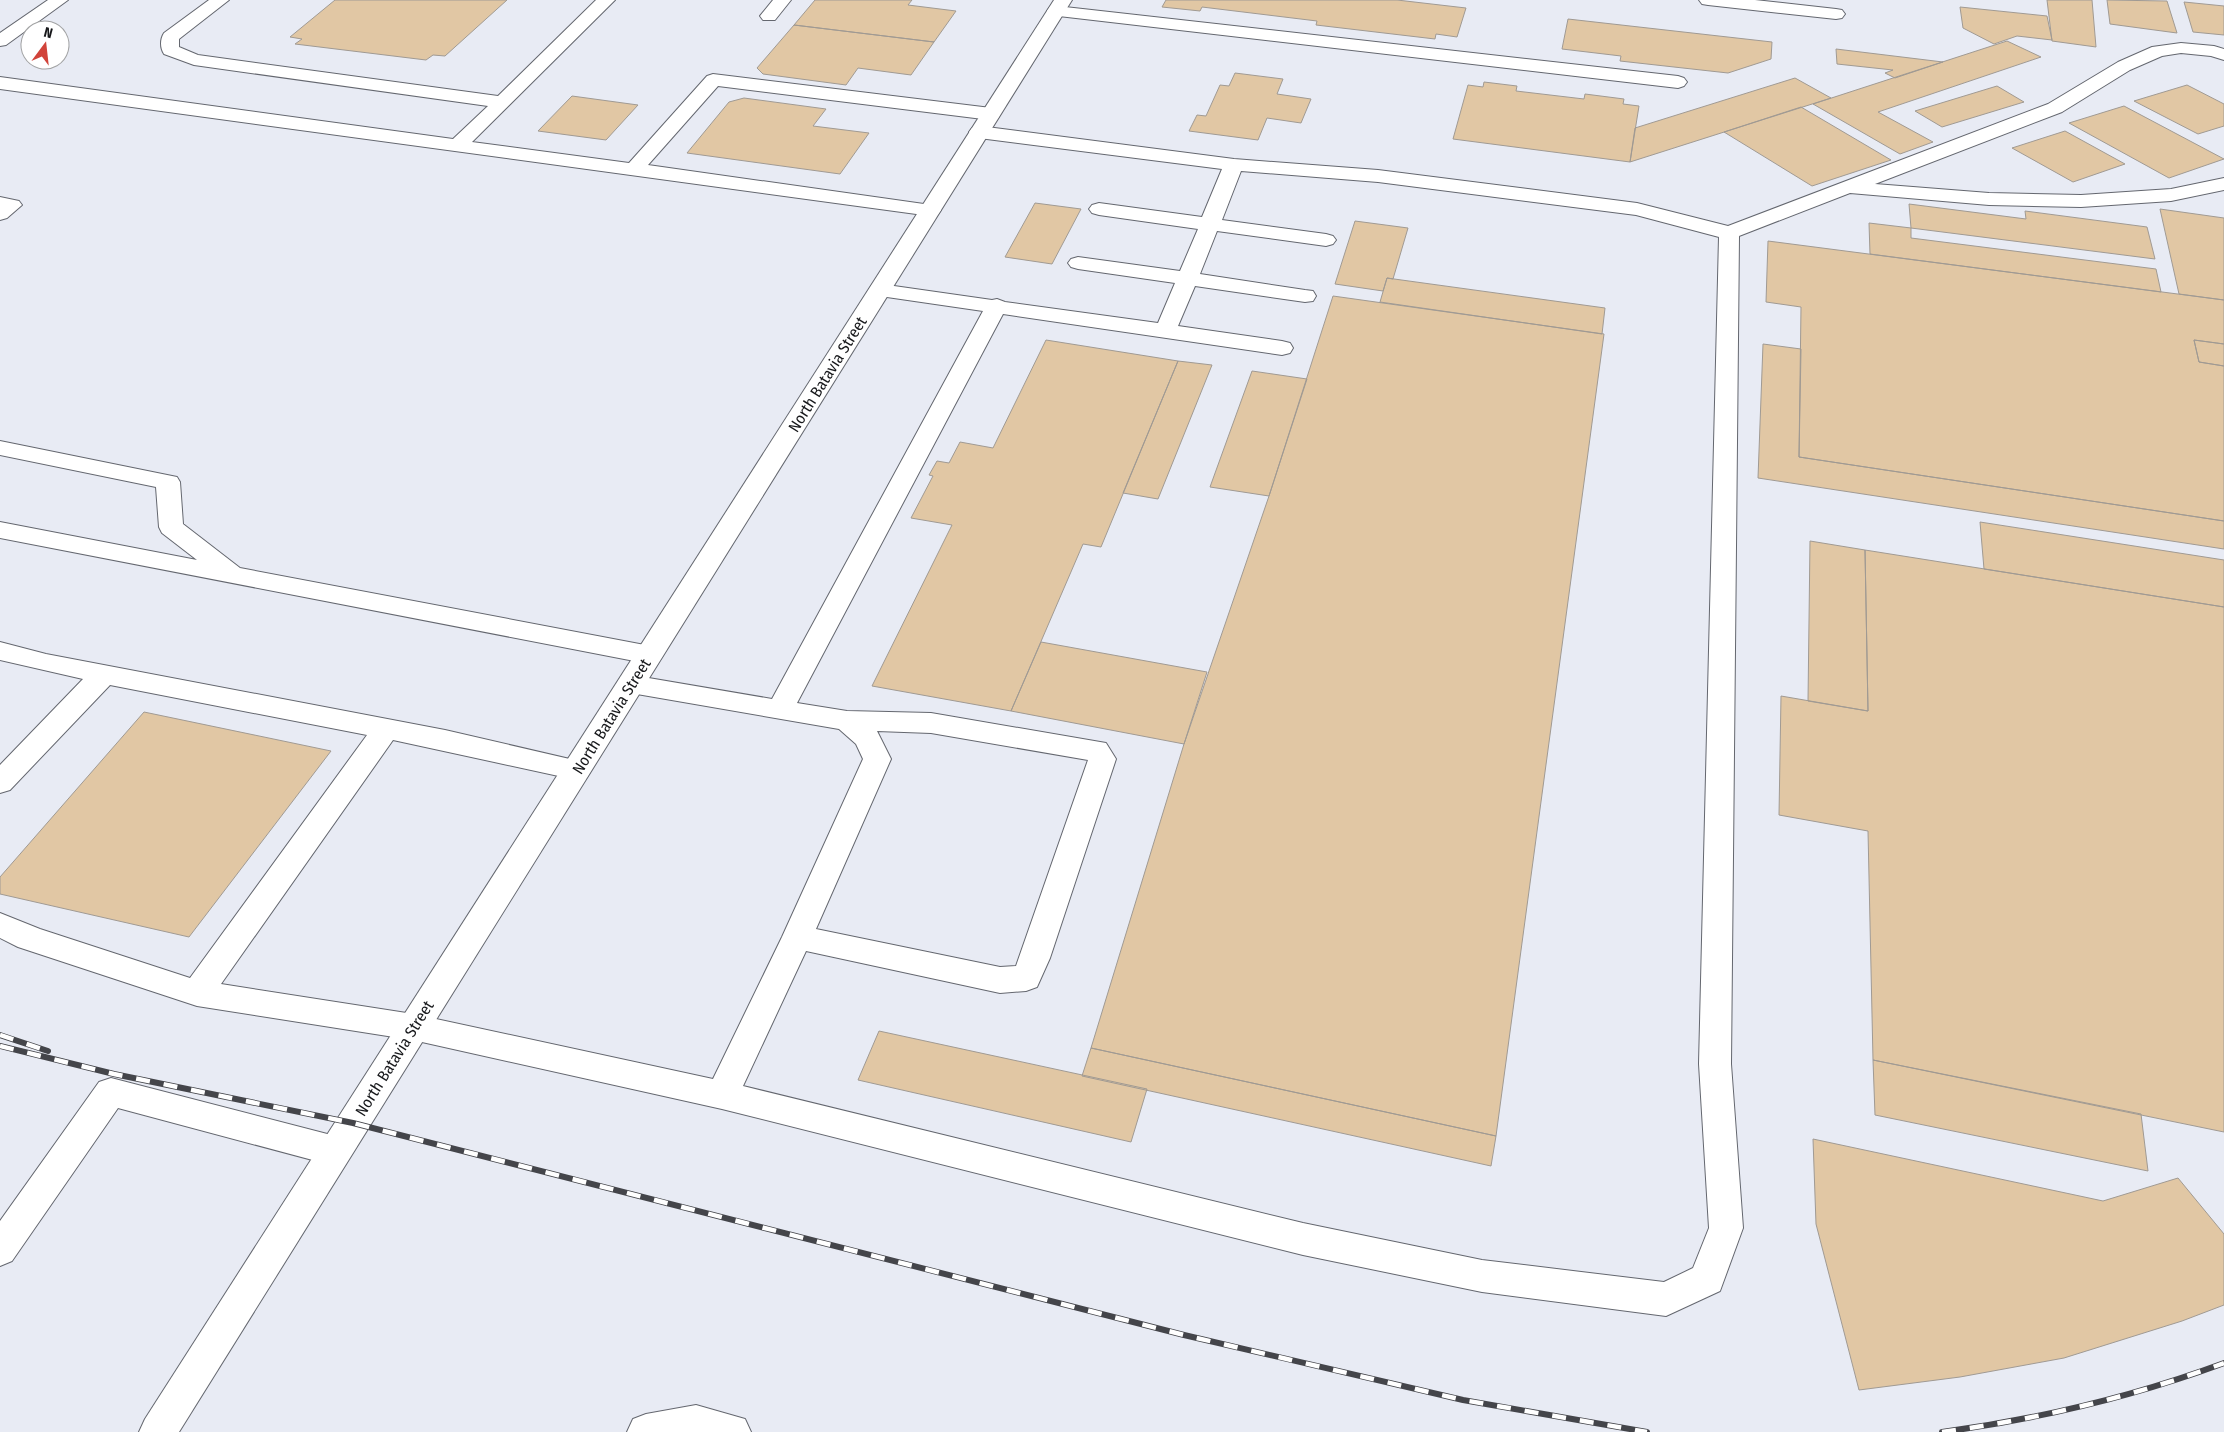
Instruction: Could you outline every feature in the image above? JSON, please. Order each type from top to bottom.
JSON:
[{"type":"main road","points":[[0,41],[59,0]]},
{"type":"main road","points":[[220,0],[170,37],[170,50],[194,60],[502,102]]},
{"type":"main road","points":[[458,145],[606,0]]},
{"type":"main road","points":[[769,16],[782,0]]},
{"type":"main road","points":[[1708,0],[1836,14]]},
{"type":"main road","points":[[1060,5],[1678,82]]},
{"type":"main road","name":"North Batavia Street","points":[[158,1432],[1060,5]]},
{"type":"main road","points":[[634,169],[713,80],[1234,165],[1378,176],[1637,209],[1729,233],[2055,108],[2124,66],[2158,51],[2181,48],[2214,51],[2224,55]]},
{"type":"main road","points":[[0,83],[931,210]]},
{"type":"main road","points":[[1166,330],[1234,165]]},
{"type":"main road","points":[[1846,188],[1989,199],[2081,201],[2171,195],[2224,184]]},
{"type":"main road","points":[[0,204],[12,205],[0,214]]},
{"type":"main road","points":[[1099,209],[1326,240]]},
{"type":"main road","points":[[0,925],[29,938],[197,993],[413,1027],[722,1095],[1302,1239],[1482,1276],[1666,1299],[1707,1279],[1726,1228],[1715,1064],[1729,233]]},
{"type":"main road","points":[[1078,263],[1305,296]]},
{"type":"main road","points":[[880,290],[997,305],[1282,348]]},
{"type":"main road","points":[[781,708],[997,305]]},
{"type":"main road","points":[[0,448],[168,482],[170,527],[235,576]]},
{"type":"main road","points":[[0,530],[650,654]]},
{"type":"main road","points":[[0,651],[46,663],[445,740],[577,770]]},
{"type":"main road","points":[[0,783],[104,674]]},
{"type":"main road","points":[[631,684],[781,708],[847,721],[931,724],[1096,750],[1102,759],[1035,958],[1026,978],[1000,980],[797,937]]},
{"type":"main road","points":[[722,1095],[797,937],[877,759],[867,738],[847,721]]},
{"type":"main road","points":[[197,993],[386,729]]},
{"type":"main road","points":[[0,1250],[110,1092],[335,1151]]},
{"type":"main road","points":[[646,1432],[696,1423],[732,1432]]},
{"type":"building","points":[[335,0],[507,0],[445,56],[433,55],[426,60],[295,44],[302,39],[290,37]]},
{"type":"building","points":[[815,0],[912,0],[908,5],[956,11],[934,42],[794,25]]},
{"type":"building","points":[[1166,0],[1397,0],[1466,8],[1457,37],[1436,34],[1435,39],[1316,25],[1317,21],[1202,7],[1200,11],[1162,7]]},
{"type":"building","points":[[2047,0],[2092,0],[2096,47],[2052,41]]},
{"type":"building","points":[[2107,0],[2167,1],[2177,33],[2110,24]]},
{"type":"building","points":[[2184,2],[2224,6],[2224,35],[2193,32]]},
{"type":"building","points":[[1960,7],[2047,16],[2052,40],[2017,36],[1994,44],[1963,28]]},
{"type":"building","points":[[1568,19],[1772,42],[1771,59],[1728,73],[1620,61],[1621,56],[1562,49]]},
{"type":"building","points":[[794,25],[934,42],[911,75],[858,68],[846,85],[763,74],[757,68]]},
{"type":"building","points":[[2007,41],[2041,57],[1878,112],[1933,142],[1900,154],[1813,104]]},
{"type":"building","points":[[1836,49],[1943,62],[1895,78],[1885,73],[1893,70],[1837,64]]},
{"type":"building","points":[[1235,73],[1283,79],[1277,94],[1311,99],[1301,123],[1267,118],[1258,140],[1189,131],[1197,115],[1206,116],[1220,85],[1229,86]]},
{"type":"building","points":[[1795,78],[1831,98],[1630,162],[1635,128]]},
{"type":"building","points":[[1484,82],[1517,86],[1516,91],[1584,99],[1585,94],[1624,99],[1623,104],[1639,106],[1630,162],[1453,139],[1468,85],[1483,87]]},
{"type":"building","points":[[2187,85],[2224,104],[2224,126],[2198,134],[2134,101]]},
{"type":"building","points":[[1997,86],[2024,102],[1942,127],[1915,111]]},
{"type":"building","points":[[572,96],[638,105],[606,140],[538,131]]},
{"type":"building","points":[[744,98],[826,109],[813,126],[869,133],[840,174],[687,153],[729,102]]},
{"type":"building","points":[[2124,106],[2224,159],[2169,178],[2069,123]]},
{"type":"building","points":[[1801,107],[1891,160],[1812,186],[1724,132]]},
{"type":"building","points":[[2065,131],[2125,164],[2073,182],[2012,148]]},
{"type":"building","points":[[1035,203],[1081,209],[1052,264],[1005,257]]},
{"type":"building","points":[[1909,204],[2026,219],[2025,211],[2147,227],[2155,259],[1911,228]]},
{"type":"building","points":[[2160,209],[2224,218],[2224,300],[2179,294]]},
{"type":"building","points":[[1355,221],[1408,228],[1393,279],[1387,278],[1383,291],[1335,284]]},
{"type":"building","points":[[1869,223],[1911,228],[1911,238],[2156,269],[2161,292],[1870,254]]},
{"type":"building","points":[[1768,241],[2224,300],[2224,344],[2194,340],[2199,362],[2224,366],[2224,521],[1799,457],[1801,307],[1766,302]]},
{"type":"building","points":[[1387,278],[1605,308],[1602,334],[1380,302]]},
{"type":"building","points":[[1333,296],[1604,334],[1496,1136],[1091,1048],[1184,744],[1269,496]]},
{"type":"building","points":[[1046,340],[1178,361],[1101,547],[1083,544],[1011,711],[872,686],[952,525],[911,518],[933,476],[929,475],[937,461],[949,463],[960,442],[993,448]]},
{"type":"building","points":[[2194,340],[2224,344],[2224,366],[2199,362]]},
{"type":"building","points":[[1763,344],[1801,349],[1799,457],[2224,521],[2224,549],[1758,478]]},
{"type":"building","points":[[1178,361],[1212,365],[1158,499],[1123,493]]},
{"type":"building","points":[[1252,371],[1307,379],[1269,496],[1210,487]]},
{"type":"building","points":[[1980,522],[2224,560],[2224,607],[1984,569]]},
{"type":"building","points":[[1810,541],[1865,550],[1868,711],[1808,701]]},
{"type":"building","points":[[1865,550],[2224,607],[2224,1132],[1873,1060],[1868,831],[1779,815],[1781,696],[1868,711]]},
{"type":"building","points":[[1041,642],[1207,672],[1184,744],[1011,711]]},
{"type":"building","points":[[144,712],[331,751],[189,937],[0,894],[0,877]]},
{"type":"building","points":[[879,1031],[1147,1089],[1131,1142],[858,1080]]},
{"type":"building","points":[[1091,1048],[1496,1136],[1491,1166],[1082,1076]]},
{"type":"building","points":[[1873,1060],[2141,1114],[2148,1171],[1875,1115]]},
{"type":"building","points":[[1813,1139],[2103,1201],[2178,1178],[2224,1234],[2224,1305],[2182,1321],[2064,1358],[1960,1377],[1859,1390],[1816,1224]]},
{"type":"railway","points":[[0,1035],[48,1051]]},
{"type":"railway","points":[[0,1046],[114,1074],[353,1123],[1184,1335],[1463,1400],[1647,1432]]},
{"type":"railway","points":[[1942,1432],[2014,1421],[2085,1405],[2155,1386],[2224,1363]]}]
